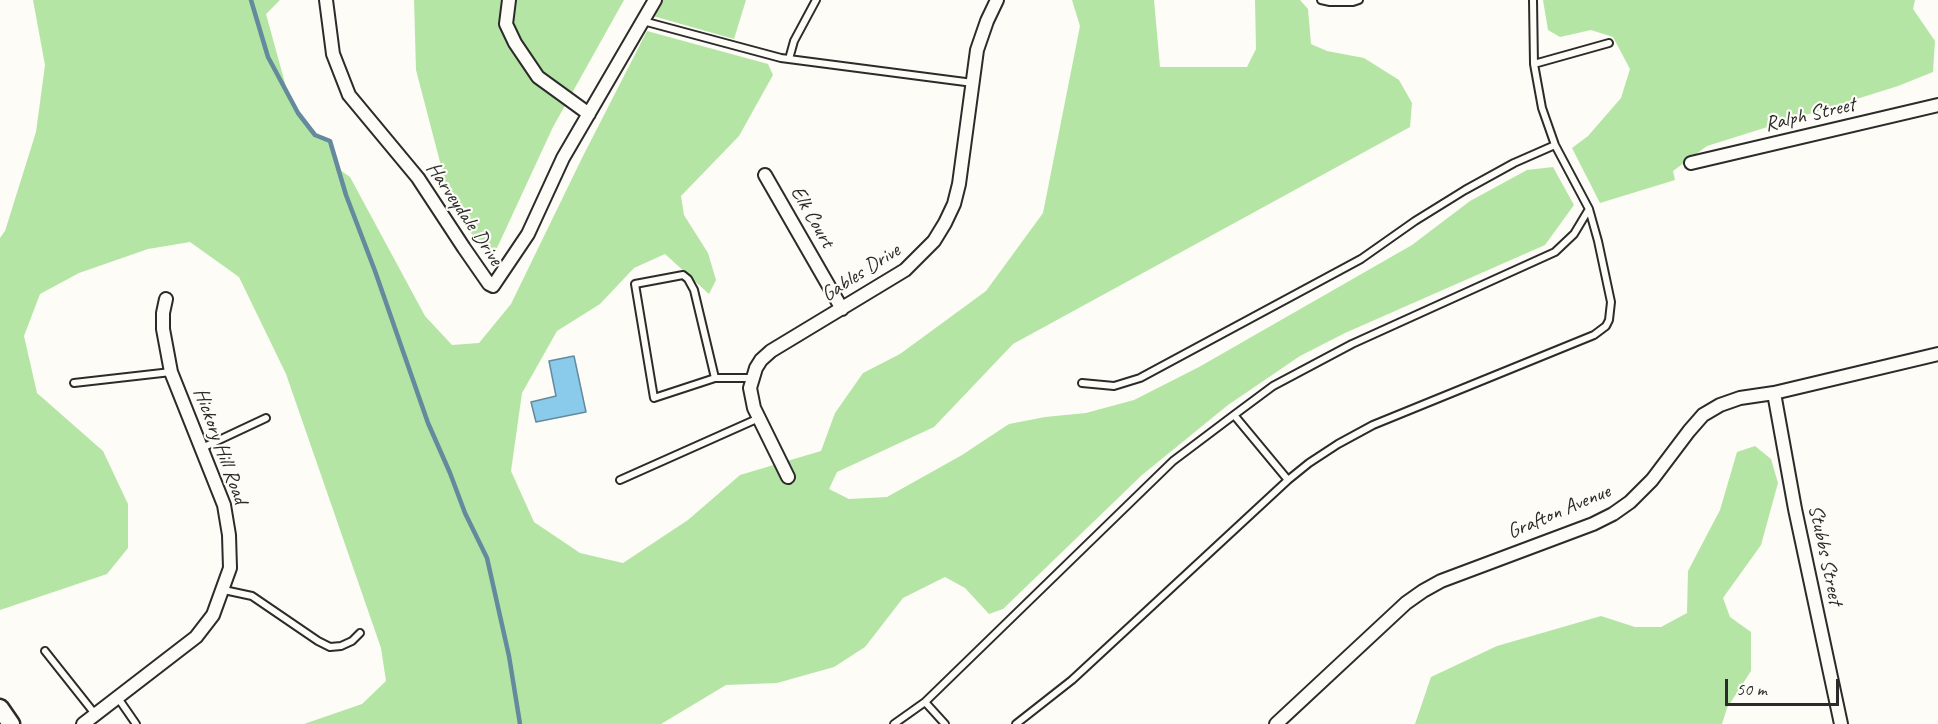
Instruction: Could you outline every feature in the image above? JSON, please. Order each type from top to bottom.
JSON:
[{"type":"main road","points":[[0,708],[11,724]]},
{"type":"street","name":"Harveydale Drive","points":[[326,0],[333,54],[349,95],[418,178],[489,284],[493,286],[520,248],[563,158],[655,0]]},
{"type":"street","points":[[509,0],[506,24],[515,43],[538,77],[589,114]]},
{"type":"street","name":"Gables Drive","points":[[752,378],[761,360],[771,351],[905,270],[934,241],[954,204],[959,184],[977,50],[997,0]]},
{"type":"street","name":"Ralph Street","points":[[1691,163],[1938,105]]},
{"type":"street","name":"Elk Court","points":[[765,175],[842,309]]},
{"type":"street","name":"Hickory Hill Road","points":[[83,724],[196,637],[213,615],[224,590],[230,568],[229,535],[224,505],[171,372],[163,329],[166,299]]},
{"type":"street","name":"Grafton Avenue","points":[[1276,724],[1406,603],[1423,591],[1441,581],[1593,524],[1613,514],[1638,495],[1689,430],[1703,416],[1730,401],[1774,393],[1938,354]]},
{"type":"street","points":[[752,378],[751,399],[788,477]]},
{"type":"street","name":"Stubbs Street","points":[[1774,393],[1795,509],[1841,724]]},
{"type":"lane","points":[[789,59],[794,41],[816,0]]},
{"type":"lane","points":[[1321,0],[1353,2],[1359,0]]},
{"type":"lane","points":[[1016,724],[1086,667],[1288,480],[1323,454],[1373,425],[1594,335],[1606,326],[1611,308],[1611,295],[1589,209],[1555,145],[1542,108],[1534,64],[1533,0]]},
{"type":"lane","points":[[643,21],[789,59],[973,83]]},
{"type":"lane","points":[[1534,64],[1609,43]]},
{"type":"lane","points":[[1082,383],[1114,386],[1140,378],[1361,258],[1465,190],[1514,163],[1555,145]]},
{"type":"lane","points":[[894,724],[925,702],[1173,461],[1234,415],[1274,386],[1352,344],[1556,252],[1574,234],[1589,209]]},
{"type":"lane","points":[[715,378],[694,290],[688,279],[683,275],[635,284],[654,398],[715,378],[752,378]]},
{"type":"lane","points":[[74,383],[171,372]]},
{"type":"lane","points":[[1234,415],[1288,480]]},
{"type":"lane","points":[[202,448],[266,418]]},
{"type":"lane","points":[[620,480],[759,418]]},
{"type":"lane","points":[[224,590],[252,596],[330,647],[341,646],[352,641],[360,633]]},
{"type":"lane","points":[[45,651],[96,714]]},
{"type":"lane","points":[[118,698],[136,724]]},
{"type":"lane","points":[[925,702],[945,724]]},
{"type":"green space","points":[[33,0],[280,0],[266,14],[288,94],[298,113],[315,135],[330,141],[340,170],[350,177],[425,316],[452,345],[479,343],[511,304],[647,31],[768,64],[773,75],[739,136],[681,196],[684,215],[708,253],[716,280],[709,294],[665,254],[634,268],[600,304],[557,331],[522,393],[511,471],[534,522],[580,553],[623,563],[688,520],[740,475],[821,451],[835,413],[863,373],[900,354],[986,291],[1043,213],[1080,26],[1072,0],[1154,0],[1160,67],[1247,67],[1256,49],[1255,0],[1300,0],[1308,9],[1311,44],[1327,51],[1364,58],[1399,80],[1412,103],[1410,127],[1013,344],[934,427],[837,472],[829,489],[849,499],[887,497],[962,455],[1009,424],[1045,417],[1086,413],[1134,400],[1199,367],[1412,245],[1470,201],[1527,170],[1553,167],[1574,205],[1545,245],[1345,333],[1300,356],[1228,405],[1142,475],[1003,609],[989,614],[965,588],[945,577],[903,598],[865,647],[834,667],[777,683],[726,685],[661,724],[304,724],[362,704],[386,681],[381,648],[286,374],[239,277],[190,242],[148,249],[79,273],[40,294],[24,336],[37,393],[103,451],[128,504],[128,548],[107,574],[0,610],[0,238],[5,231],[36,132],[45,65]]},
{"type":"green space","points":[[414,0],[624,0],[553,127],[497,248],[482,248],[452,208],[416,70]]},
{"type":"green space","points":[[662,0],[746,0],[734,39],[653,16]]},
{"type":"green space","points":[[1543,0],[1915,0],[1913,9],[1935,41],[1933,72],[1898,86],[1707,146],[1673,171],[1675,180],[1600,203],[1572,148],[1588,136],[1621,98],[1630,69],[1613,37],[1591,30],[1560,37],[1548,30]]},
{"type":"green space","points":[[1755,446],[1771,459],[1778,483],[1761,545],[1723,598],[1730,617],[1751,632],[1751,671],[1727,708],[1722,724],[1415,724],[1431,677],[1497,646],[1601,616],[1635,627],[1661,627],[1687,613],[1688,571],[1720,510],[1737,452]]},
{"type":"water","points":[[574,356],[586,412],[536,422],[531,402],[556,396],[549,361]]},
{"type":"waterway","points":[[251,0],[268,57],[298,113],[315,135],[330,141],[346,195],[428,423],[465,513],[487,558],[509,656],[520,724]]}]
